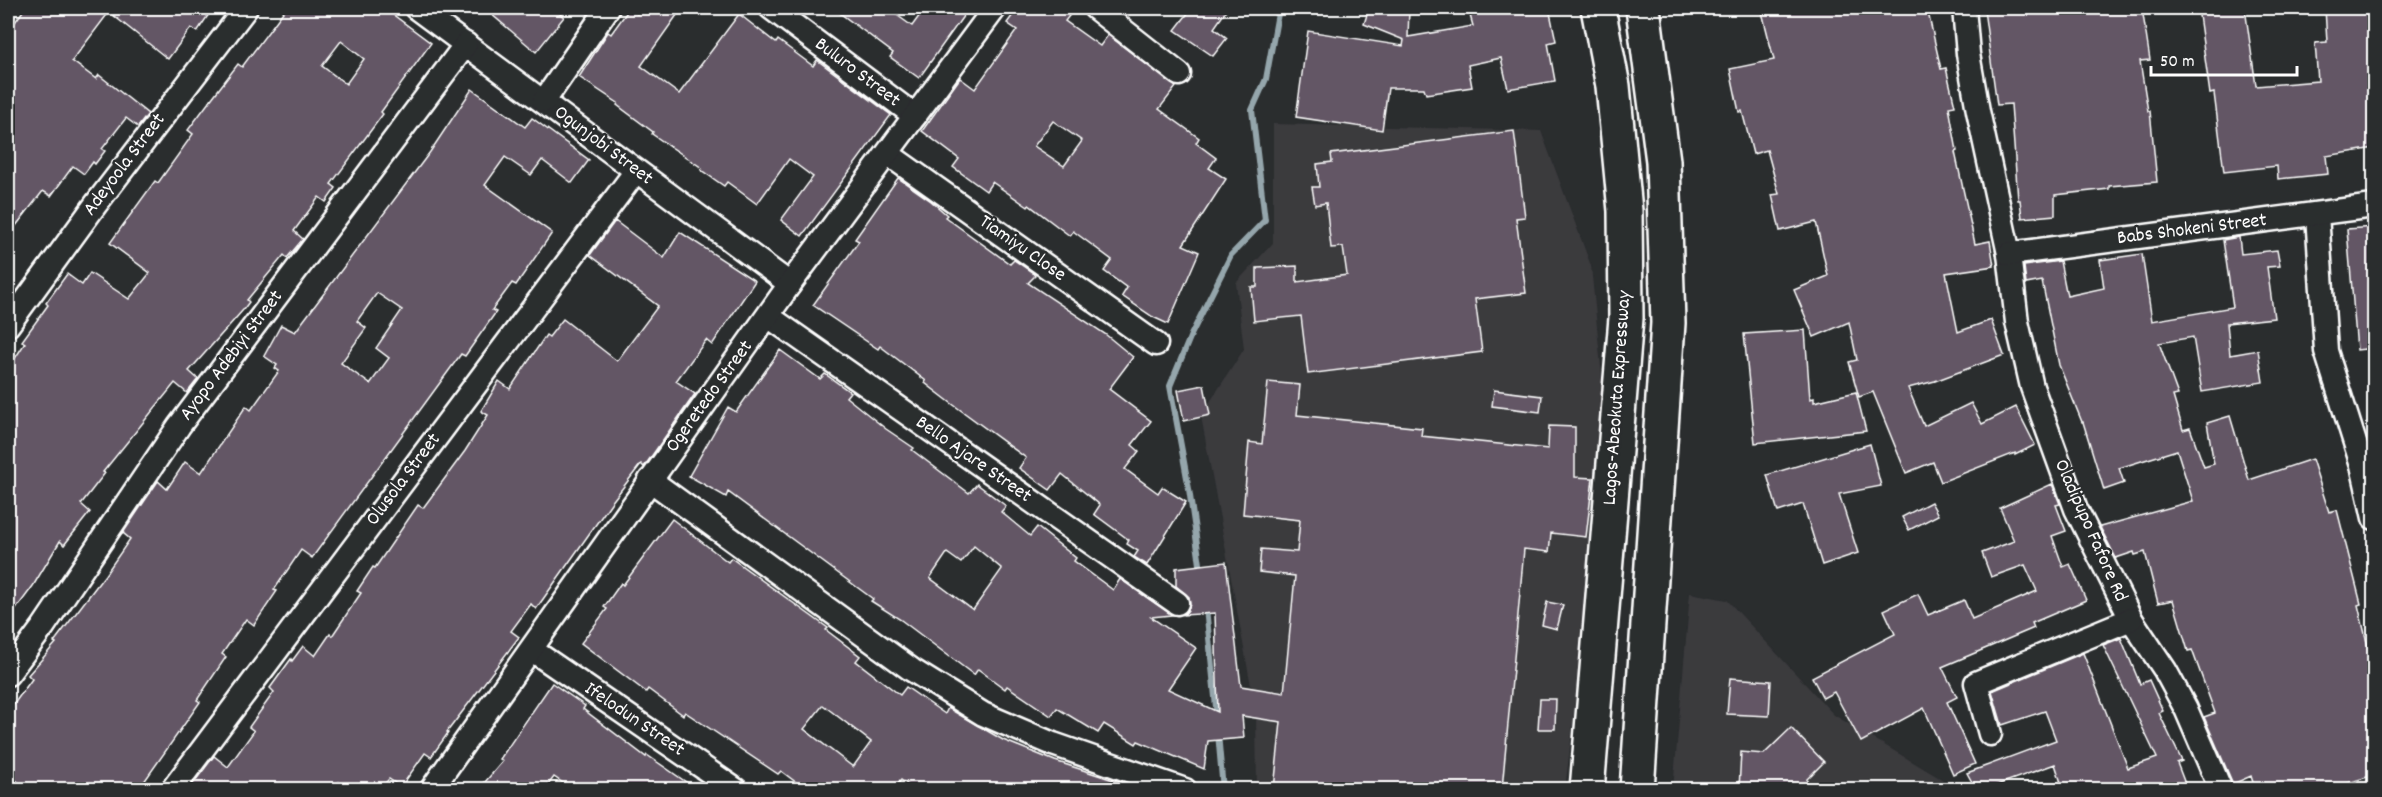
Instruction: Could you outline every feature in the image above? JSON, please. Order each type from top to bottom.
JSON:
[{"type":"highway","name":"Lagos-Abeokuta Expressway","points":[[1587,789],[1626,318],[1622,177],[1613,86],[1598,8]]},
{"type":"highway","points":[[1637,789],[1668,323],[1663,160],[1643,8]]},
{"type":"street","name":"Adeyoola Street","points":[[8,325],[96,204],[246,8]]},
{"type":"street","name":"Ogunjobi Street","points":[[416,8],[790,285]]},
{"type":"street","points":[[544,101],[608,8]]},
{"type":"street","name":"Buluro Street","points":[[771,8],[915,117]]},
{"type":"street","name":"Ogeretedo Street","points":[[431,789],[790,285],[995,8]]},
{"type":"street","points":[[1095,8],[1179,74]]},
{"type":"street","name":"Oladipupo Fafore Rd","points":[[1964,8],[1968,54],[1978,111],[2009,254],[2017,322],[2032,387],[2076,509],[2131,619],[2165,670],[2186,709],[2221,789]]},
{"type":"street","name":"Ayopo Adebiyi Street","points":[[8,674],[43,627],[179,426],[466,44]]},
{"type":"street","name":"Tiamiyu Close","points":[[888,154],[1156,344]]},
{"type":"street","name":"Olusola Street","points":[[172,789],[636,171]]},
{"type":"street","name":"Babs Shokeni Street","points":[[2009,254],[2374,206]]},
{"type":"street","points":[[2317,214],[2326,351],[2368,465],[2374,518]]},
{"type":"street","name":"Bello Ajare Street","points":[[768,316],[1177,603]]},
{"type":"street","points":[[650,480],[912,669],[983,714],[1053,744],[1185,789]]},
{"type":"street","points":[[1990,734],[1976,683],[2131,619]]},
{"type":"street","name":"Ifelodun Street","points":[[532,650],[736,789]]},
{"type":"shaded area","points":[[1273,124],[1541,131],[1591,266],[1603,388],[1587,609],[1565,789],[1257,789],[1256,713],[1201,416],[1244,349],[1236,283],[1273,243]]},
{"type":"shaded area","points":[[1690,593],[1727,600],[1834,715],[1958,789],[1673,790]]},
{"type":"building","points":[[25,8],[213,8],[197,32],[191,28],[168,59],[109,12],[72,61],[96,79],[99,75],[148,114],[138,127],[126,118],[102,149],[105,151],[95,164],[93,162],[84,174],[73,166],[51,196],[43,191],[8,236],[8,32]]},
{"type":"building","points":[[286,8],[384,8],[431,43],[381,112],[383,114],[331,184],[336,188],[326,202],[319,197],[294,231],[303,239],[287,258],[284,255],[247,300],[249,302],[243,310],[189,371],[198,379],[187,393],[175,383],[103,472],[105,473],[81,504],[90,512],[64,545],[60,541],[33,586],[8,620],[8,369],[25,343],[22,341],[67,274],[82,285],[90,273],[129,299],[150,273],[110,243],[155,181],[158,183],[193,134],[188,130],[238,64],[242,67]],"holes":[[[341,41],[364,59],[346,84],[322,66]]]},
{"type":"building","points":[[484,8],[552,8],[564,17],[536,52]]},
{"type":"building","points":[[641,8],[682,8],[641,66],[679,94],[739,14],[776,43],[778,40],[813,66],[817,60],[891,115],[802,236],[781,220],[813,177],[789,159],[757,204],[727,182],[724,186],[701,170],[702,168],[652,134],[653,132],[617,105],[618,103],[579,77],[608,32],[611,34],[629,9],[637,14]]},
{"type":"building","points":[[833,8],[887,8],[912,26],[925,8],[969,8],[919,78],[890,57],[893,53]]},
{"type":"building","points":[[1018,8],[1075,8],[1065,21],[1100,46],[1108,35],[1176,87],[1159,109],[1199,138],[1196,143],[1216,158],[1209,168],[1226,179],[1183,245],[1199,252],[1168,324],[1153,317],[1122,296],[1127,288],[1104,271],[1112,260],[1073,231],[1070,236],[1029,205],[1028,207],[992,182],[986,191],[953,167],[959,159],[922,131],[960,78],[975,89],[1017,30],[1007,23]],"holes":[[[1053,121],[1082,141],[1064,166],[1034,146]]]},
{"type":"building","points":[[1192,8],[1228,8],[1214,28],[1227,38],[1213,56],[1175,30]]},
{"type":"building","points":[[1369,8],[1409,10],[1408,37],[1473,26],[1468,8],[1549,8],[1556,41],[1548,43],[1555,81],[1508,89],[1501,58],[1468,65],[1472,87],[1426,94],[1424,88],[1388,88],[1382,130],[1296,117],[1308,31],[1403,46],[1404,40],[1364,24]]},
{"type":"building","points":[[1761,8],[1927,8],[1941,69],[1946,68],[1955,106],[1949,107],[1957,151],[1955,152],[1975,244],[1990,241],[1994,266],[1946,273],[1958,332],[1991,320],[2004,355],[1935,381],[1908,388],[1924,426],[1971,403],[1982,424],[2016,407],[2035,445],[2015,455],[2015,453],[1941,482],[1933,462],[1906,473],[1873,392],[1859,397],[1849,362],[1857,360],[1849,322],[1814,337],[1794,290],[1828,276],[1816,222],[1780,231],[1772,195],[1779,194],[1767,150],[1753,154],[1742,111],[1739,112],[1730,69],[1774,60]]},
{"type":"building","points":[[2025,8],[2026,10],[2142,8],[2150,60],[2140,61],[2148,111],[2150,111],[2157,182],[2109,186],[2109,189],[2055,195],[2055,215],[2022,218],[2020,200],[2018,200],[2011,104],[1997,105],[1984,10]]},
{"type":"building","points":[[2198,8],[2245,8],[2256,86],[2318,81],[2315,43],[2327,42],[2325,8],[2374,8],[2374,148],[2326,156],[2328,174],[2278,179],[2277,166],[2224,172],[2214,93],[2210,94]]},
{"type":"building","points":[[472,89],[525,127],[532,118],[589,160],[572,183],[542,160],[531,175],[505,157],[485,185],[552,233],[516,285],[512,283],[492,310],[496,312],[465,356],[461,354],[312,558],[301,550],[254,625],[246,619],[222,654],[226,657],[197,700],[200,702],[139,789],[27,789],[8,774],[8,712],[32,679],[28,675],[56,643],[54,642],[130,539],[123,533],[158,481],[167,489],[185,462],[201,473],[246,406],[251,410],[279,371],[275,368],[277,365],[264,356],[281,325],[295,332],[430,152]],"holes":[[[377,293],[402,310],[376,348],[389,358],[370,384],[341,363],[366,328],[357,321]]]},
{"type":"building","points":[[1514,131],[1525,217],[1516,218],[1526,293],[1475,299],[1482,352],[1308,374],[1301,316],[1254,321],[1251,287],[1257,287],[1257,268],[1297,266],[1297,282],[1347,275],[1343,247],[1331,248],[1326,203],[1315,205],[1312,187],[1319,187],[1317,164],[1332,162],[1331,154]]},
{"type":"building","points":[[898,178],[931,201],[947,215],[945,217],[1010,264],[1014,260],[1033,273],[1035,276],[1028,283],[1105,334],[1133,357],[1109,389],[1151,421],[1132,445],[1139,451],[1125,469],[1158,493],[1162,487],[1186,502],[1147,565],[1134,557],[1138,551],[1127,544],[1129,540],[1094,514],[1100,505],[1062,474],[1050,490],[1019,468],[1026,458],[951,403],[880,346],[878,349],[813,305],[859,241],[855,239]]},
{"type":"building","points":[[615,221],[664,258],[680,232],[755,281],[712,345],[706,340],[676,381],[695,394],[644,467],[641,464],[611,503],[536,609],[531,604],[511,631],[519,637],[447,732],[431,757],[425,753],[401,787],[389,779],[380,789],[348,789],[339,782],[332,789],[189,789],[214,756],[228,767],[254,731],[249,727],[274,692],[270,688],[303,646],[315,656],[330,634],[332,636],[361,593],[357,591],[373,567],[375,568],[418,505],[423,508],[465,451],[488,415],[481,411],[499,381],[510,389],[546,335],[549,337],[563,319],[617,361],[658,306],[590,255]]},
{"type":"building","points":[[2374,227],[2374,348],[2357,350],[2347,229]]},
{"type":"building","points":[[2239,237],[2241,254],[2277,250],[2280,266],[2267,267],[2274,318],[2227,323],[2230,355],[2258,350],[2263,382],[2202,392],[2193,337],[2159,343],[2178,395],[2173,396],[2183,430],[2190,428],[2204,467],[2214,464],[2207,423],[2230,416],[2249,480],[2312,459],[2329,512],[2337,510],[2361,604],[2358,605],[2371,659],[2368,660],[2374,679],[2374,775],[2348,783],[2350,789],[2255,789],[2251,776],[2233,784],[2204,717],[2215,713],[2192,650],[2188,651],[2173,600],[2158,603],[2145,552],[2135,555],[2134,552],[2116,558],[2100,527],[2193,501],[2177,450],[2119,468],[2124,483],[2104,490],[2083,422],[2059,365],[2042,281],[2026,284],[2024,266],[2060,261],[2067,296],[2104,288],[2100,260],[2142,254],[2152,321],[2233,307],[2223,240]]},
{"type":"building","points":[[1805,330],[1810,399],[1814,398],[1814,402],[1856,392],[1866,431],[1755,443],[1744,334]]},
{"type":"building","points":[[780,350],[820,379],[825,374],[850,392],[846,397],[969,493],[977,484],[1006,506],[1001,512],[1030,536],[1037,527],[1076,558],[1074,561],[1113,590],[1120,579],[1172,615],[1151,617],[1196,648],[1168,689],[1218,712],[1215,613],[1184,615],[1190,604],[1189,597],[1176,586],[1176,568],[1226,562],[1241,686],[1284,693],[1295,576],[1259,572],[1261,549],[1297,552],[1300,520],[1243,514],[1249,442],[1262,444],[1268,382],[1300,385],[1297,415],[1422,428],[1421,436],[1548,449],[1549,426],[1575,427],[1575,477],[1593,478],[1586,537],[1551,533],[1549,552],[1524,549],[1502,789],[1274,789],[1281,722],[1242,716],[1244,738],[1208,741],[1204,769],[1138,741],[1136,744],[1104,724],[1098,733],[1057,708],[1051,716],[1007,686],[1005,689],[978,669],[974,675],[901,620],[871,601],[873,599],[728,492],[726,497],[689,476],[728,407],[736,412]],"holes":[[[974,546],[1002,569],[973,610],[930,578],[947,553],[961,563]]]},
{"type":"building","points":[[1204,385],[1210,415],[1184,421],[1178,390]]},
{"type":"building","points":[[1494,390],[1542,396],[1540,412],[1492,406]]},
{"type":"building","points":[[1870,444],[1881,486],[1839,494],[1858,553],[1822,565],[1803,504],[1778,512],[1767,475]]},
{"type":"building","points":[[2052,484],[2060,504],[2056,505],[2066,531],[2052,536],[2063,567],[2070,564],[2086,600],[2032,623],[2034,628],[1942,667],[1957,697],[1947,702],[1975,764],[1953,774],[1924,708],[1861,742],[1834,692],[1823,698],[1812,677],[1895,634],[1884,610],[1918,594],[1928,615],[1964,600],[1972,619],[2037,591],[2025,565],[1991,577],[1982,553],[2014,541],[2000,508]]},
{"type":"building","points":[[1931,502],[1938,515],[1909,530],[1902,517]]},
{"type":"building","points":[[672,519],[728,562],[731,558],[828,628],[826,630],[860,656],[856,661],[900,695],[906,687],[945,714],[948,708],[1003,740],[1055,761],[1141,789],[914,789],[901,780],[894,789],[805,789],[781,771],[778,774],[685,712],[683,715],[648,689],[646,692],[581,643],[607,609],[604,607],[621,583],[623,585]],"holes":[[[823,705],[871,742],[853,767],[804,729]]]},
{"type":"building","points":[[1547,602],[1563,605],[1557,629],[1542,625]]},
{"type":"building","points":[[2121,638],[2140,684],[2149,680],[2163,711],[2159,713],[2182,761],[2177,763],[2187,789],[2063,789],[2055,764],[1986,789],[1976,789],[1967,773],[2056,740],[2045,711],[2002,725],[1992,691],[2083,653],[2128,768],[2157,758],[2103,645]]},
{"type":"building","points":[[1730,678],[1771,681],[1769,716],[1727,714]]},
{"type":"building","points":[[552,683],[585,706],[583,709],[646,757],[647,755],[696,789],[572,789],[554,777],[545,789],[479,789],[503,761],[500,759]]},
{"type":"building","points":[[1540,699],[1556,699],[1555,729],[1538,729]]},
{"type":"building","points":[[1791,728],[1824,762],[1807,779],[1806,789],[1739,789],[1741,752],[1764,754]]},
{"type":"waterway","points":[[1201,571],[1170,386],[1191,335],[1231,255],[1265,220],[1252,110],[1266,79],[1279,8]]},
{"type":"waterway","points":[[1206,608],[1217,717]]},
{"type":"waterway","points":[[1218,733],[1223,790]]}]
